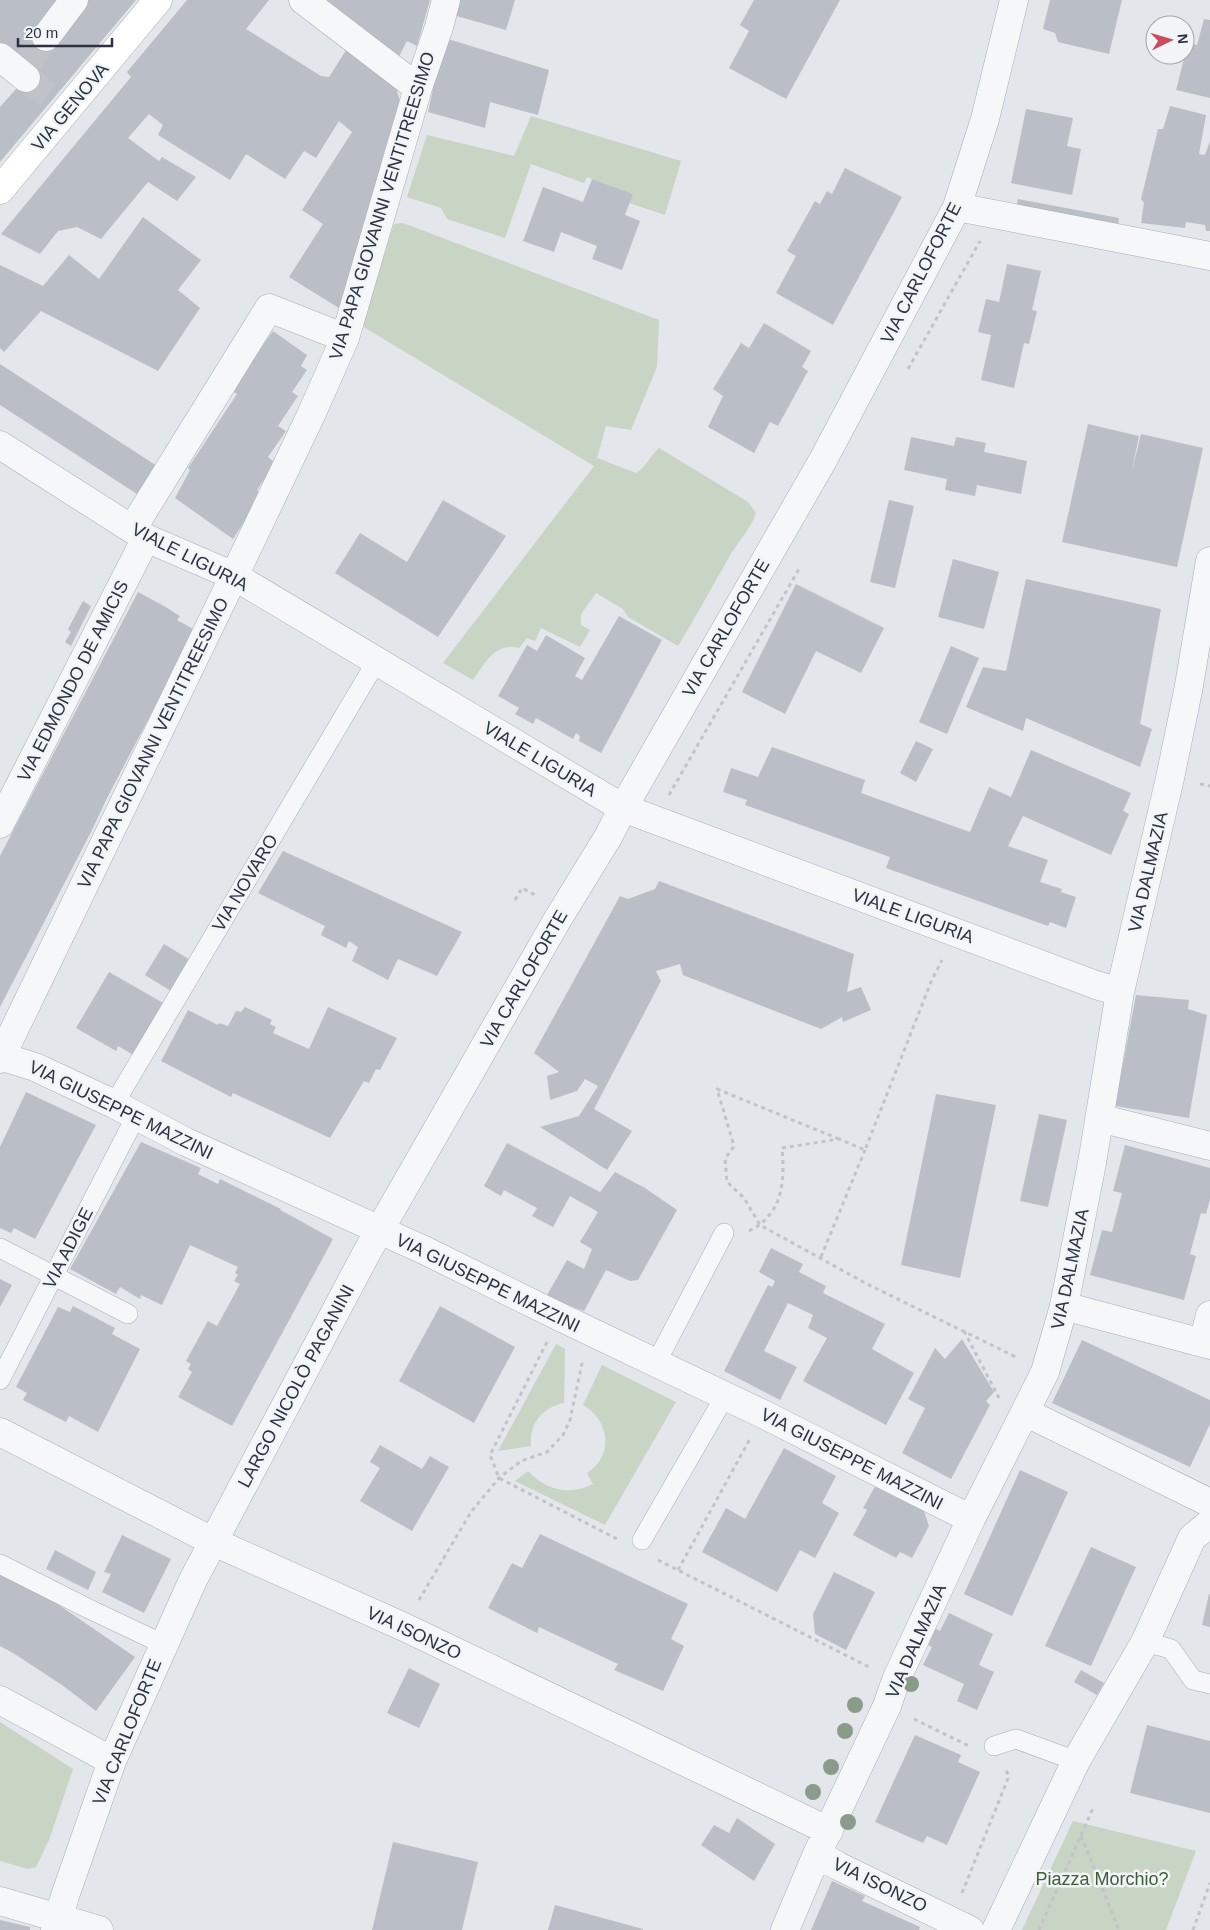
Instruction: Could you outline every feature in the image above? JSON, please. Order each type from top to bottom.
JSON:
[{"type":"main road","name":"VIA GENOVA","points":[[0,190],[61,104],[158,0]]},
{"type":"street","points":[[46,37],[74,0]]},
{"type":"street","points":[[303,0],[418,88]]},
{"type":"street","name":"VIA PAPA GIOVANNI VENTITREESIMO","points":[[0,1057],[234,576],[311,415],[345,338],[418,88],[439,27],[446,0]]},
{"type":"street","name":"VIA CARLOFORTE","points":[[379,1231],[551,930],[608,837],[823,460],[957,207],[985,119],[1014,0]]},
{"type":"street","points":[[957,207],[1210,256]]},
{"type":"street","name":"VIA EDMONDO DE AMICIS","points":[[0,824],[139,533],[269,308],[345,338]]},
{"type":"street","name":"VIALE LIGURIA","points":[[0,445],[139,533],[234,576],[623,808],[1096,985],[1120,992]]},
{"type":"street","name":"VIA DALMAZIA","points":[[785,1930],[823,1842],[887,1706],[896,1680],[971,1519],[1045,1372],[1064,1306],[1100,1119],[1120,992],[1170,778],[1188,691],[1210,561]]},
{"type":"street","name":"VIA GIUSEPPE MAZZINI","points":[[0,1057],[35,1067],[125,1110],[186,1142],[426,1251],[763,1414],[971,1519]]},
{"type":"street","points":[[1100,1119],[1210,1146]]},
{"type":"street","name":"LARGO NICOLÒ PAGANINI","points":[[214,1542],[379,1231]]},
{"type":"street","points":[[1064,1306],[1206,1344],[1210,1315]]},
{"type":"street","points":[[1020,1421],[1210,1503]]},
{"type":"street","name":"VIA ISONZO","points":[[0,1432],[214,1542],[404,1627],[823,1842],[838,1866],[961,1925]]},
{"type":"street","points":[[996,1930],[1076,1761],[1145,1642],[1192,1538],[1210,1522]]},
{"type":"street","name":"VIA CARLOFORTE","points":[[57,1925],[112,1761],[163,1644],[193,1580],[214,1542]]},
{"type":"street","points":[[0,1700],[112,1761]]},
{"type":"street","points":[[0,1901],[57,1925],[99,1930]]},
{"type":"lane","name":"VIA NOVARO","points":[[125,1110],[376,662]]},
{"type":"lane","name":"VIA ADIGE","points":[[0,1380],[53,1276],[125,1110]]},
{"type":"lane","points":[[656,1363],[724,1233]]},
{"type":"lane","points":[[0,1248],[128,1314]]},
{"type":"lane","points":[[642,1540],[725,1396]]},
{"type":"lane","points":[[0,1564],[163,1644]]},
{"type":"lane","points":[[1145,1642],[1170,1648],[1192,1680],[1210,1684]]},
{"type":"lane","points":[[994,1746],[1016,1739],[1076,1761]]},
{"type":"path","points":[[907,370],[975,248],[980,241],[987,239]]},
{"type":"path","points":[[821,1258],[931,982],[955,932]]},
{"type":"path","points":[[865,1150],[717,1089],[734,1146],[725,1158],[728,1182],[744,1198],[760,1225],[867,1284],[964,1330],[1045,1372]]},
{"type":"path","points":[[724,1233],[746,1232],[760,1225],[774,1209],[782,1187],[782,1148],[839,1139]]},
{"type":"path","points":[[560,1317],[490,1455],[500,1478],[620,1540]]},
{"type":"path","points":[[964,1330],[1020,1421]]},
{"type":"path","points":[[404,1627],[471,1512],[500,1478],[522,1461],[547,1452],[563,1435],[570,1420],[583,1357],[595,1334]]},
{"type":"path","points":[[678,1570],[763,1414]]},
{"type":"path","points":[[653,1558],[896,1680]]},
{"type":"path","points":[[887,1706],[973,1748]]},
{"type":"path","points":[[961,1925],[1009,1776],[1004,1768]]},
{"type":"path","points":[[1039,1930],[1092,1808]]},
{"type":"path","points":[[1081,1835],[1119,1930]]},
{"type":"path","points":[[1194,1930],[1210,1883]]},
{"type":"green space","points":[[531,116],[681,161],[665,215],[629,203],[632,194],[587,177],[584,183],[531,164],[505,238],[447,219],[441,208],[407,197],[427,135],[514,156]]},
{"type":"green space","points":[[403,223],[659,320],[657,367],[631,430],[606,426],[597,458],[636,473],[643,468],[659,448],[748,502],[756,513],[678,646],[628,617],[623,609],[596,593],[581,614],[581,625],[590,630],[580,647],[541,628],[535,641],[527,638],[519,648],[503,648],[497,651],[486,661],[473,680],[443,663],[594,466],[362,326],[394,224]]},
{"type":"green space","points":[[556,1344],[565,1349],[564,1403],[550,1408],[539,1417],[532,1430],[531,1446],[498,1451]]},
{"type":"green space","points":[[602,1365],[676,1402],[605,1525],[515,1481],[528,1471],[542,1483],[558,1489],[576,1490],[593,1484],[587,1473],[596,1466],[602,1457],[605,1448],[605,1438],[599,1419],[583,1405]]},
{"type":"green space","points":[[0,1722],[73,1769],[49,1840],[36,1867],[28,1869],[0,1861]]},
{"type":"green space","name":"Piazza Morchio?","points":[[1073,1821],[1196,1851],[1166,1930],[1022,1930]]},
{"type":"building","points":[[0,0],[136,0],[0,162],[0,107],[31,72],[0,50]]},
{"type":"building","points":[[187,0],[269,0],[246,29],[321,76],[329,77],[350,44],[394,81],[400,101],[385,149],[342,310],[289,277],[323,224],[302,210],[352,132],[339,121],[316,158],[304,151],[285,179],[246,154],[230,180],[158,135],[163,125],[149,114],[128,138],[159,161],[162,157],[196,177],[177,201],[148,182],[101,239],[77,227],[58,231],[40,254],[1,234],[131,77],[127,72]]},
{"type":"building","points":[[313,0],[430,0],[417,46],[407,41],[395,64]]},
{"type":"building","points":[[457,0],[515,0],[506,30],[453,15]]},
{"type":"building","points":[[754,0],[840,0],[786,99],[729,68],[749,31],[740,25]]},
{"type":"building","points":[[1050,0],[1122,0],[1109,54],[1058,42],[1055,33],[1043,29]]},
{"type":"building","points":[[1204,19],[1210,20],[1210,98],[1176,90],[1182,65],[1195,65],[1195,45],[1197,45]]},
{"type":"building","points":[[448,39],[549,70],[538,115],[490,102],[485,128],[428,112]]},
{"type":"building","points":[[1170,106],[1206,115],[1199,154],[1205,155],[1210,141],[1210,231],[1206,231],[1205,225],[1186,222],[1185,228],[1141,223],[1144,203],[1141,199],[1158,129],[1163,129]]},
{"type":"building","points":[[1026,109],[1073,118],[1067,146],[1081,149],[1072,195],[1011,183]]},
{"type":"building","points":[[845,168],[902,197],[833,325],[776,293],[796,256],[787,251],[815,201],[820,204],[827,191],[832,194]]},
{"type":"building","points":[[592,179],[633,194],[625,215],[640,221],[622,270],[592,259],[597,246],[561,232],[554,252],[523,241],[543,187],[583,202]]},
{"type":"building","points":[[1018,199],[1119,218],[1118,227],[1016,208]]},
{"type":"building","points":[[143,217],[201,260],[178,290],[200,308],[158,371],[41,311],[4,352],[0,348],[0,265],[43,286],[69,255],[99,279]]},
{"type":"building","points":[[1007,264],[1041,271],[1032,310],[1037,311],[1029,344],[1024,343],[1014,388],[981,380],[991,335],[978,332],[986,299],[999,302]]},
{"type":"building","points":[[764,323],[811,351],[802,367],[808,371],[778,426],[770,422],[754,453],[708,427],[723,396],[713,389],[741,343],[749,348]]},
{"type":"building","points":[[273,331],[307,355],[301,366],[307,370],[292,392],[298,396],[278,426],[286,431],[268,457],[275,463],[257,490],[262,494],[233,539],[175,498],[190,470],[188,468],[237,394],[231,390]]},
{"type":"building","points":[[0,364],[157,466],[137,494],[0,405]]},
{"type":"building","points":[[1088,424],[1139,436],[1131,475],[1141,434],[1203,448],[1177,567],[1062,542]]},
{"type":"building","points":[[911,437],[954,446],[956,437],[986,443],[984,452],[1027,461],[1021,494],[977,485],[975,496],[945,490],[947,479],[904,470]]},
{"type":"building","points":[[443,500],[506,536],[438,637],[335,573],[360,533],[407,562]]},
{"type":"building","points":[[889,500],[914,506],[895,588],[870,582]]},
{"type":"building","points":[[953,559],[999,572],[984,629],[938,617]]},
{"type":"building","points":[[1026,579],[1161,609],[1140,724],[1152,729],[1140,767],[1026,718],[1023,731],[966,707],[983,667],[1006,671]]},
{"type":"building","points":[[796,584],[884,628],[861,673],[816,651],[785,714],[742,692]]},
{"type":"building","points":[[138,592],[180,616],[177,620],[195,630],[0,1007],[0,856]]},
{"type":"building","points":[[83,601],[91,606],[71,646],[65,642],[71,632],[68,629]]},
{"type":"building","points":[[619,616],[662,640],[601,753],[579,741],[580,736],[576,733],[573,739],[536,718],[533,724],[515,714],[519,708],[498,696],[527,645],[537,651],[546,635],[585,658],[575,676],[582,680]]},
{"type":"building","points":[[951,646],[979,658],[947,734],[919,722]]},
{"type":"building","points":[[916,741],[933,749],[916,782],[900,773]]},
{"type":"building","points":[[772,747],[865,780],[861,793],[970,832],[989,787],[1011,797],[1031,750],[1131,793],[1123,811],[1129,814],[1111,855],[1023,816],[1008,846],[1048,860],[1040,882],[1062,889],[1061,892],[1076,897],[1066,928],[1050,922],[1048,926],[886,868],[890,857],[745,805],[747,800],[723,792],[731,768],[758,777]]},
{"type":"building","points":[[283,851],[462,932],[437,976],[398,959],[388,980],[352,961],[358,947],[349,941],[346,948],[321,935],[325,926],[258,893]]},
{"type":"building","points":[[659,881],[854,954],[847,992],[861,987],[871,1010],[843,1022],[842,1017],[821,1029],[683,975],[680,964],[656,971],[661,981],[594,1109],[632,1131],[607,1170],[540,1127],[579,1116],[598,1086],[585,1079],[577,1091],[550,1100],[547,1076],[559,1072],[534,1053],[620,896],[628,899],[655,889]]},
{"type":"building","points":[[164,944],[192,961],[174,993],[145,975]]},
{"type":"building","points":[[109,972],[165,1004],[135,1056],[118,1046],[116,1051],[76,1028]]},
{"type":"building","points":[[1136,995],[1189,1000],[1188,1009],[1207,1015],[1189,1118],[1115,1106]]},
{"type":"building","points":[[245,1007],[272,1020],[270,1024],[276,1027],[273,1033],[309,1049],[328,1007],[397,1038],[380,1070],[376,1069],[369,1083],[364,1081],[330,1138],[233,1093],[231,1097],[161,1061],[188,1010],[218,1025],[219,1023],[228,1026],[236,1011],[241,1012]]},
{"type":"building","points":[[26,1092],[96,1125],[35,1239],[14,1228],[11,1233],[0,1228],[0,1147]]},
{"type":"building","points":[[936,1094],[996,1105],[960,1278],[901,1265]]},
{"type":"building","points":[[1039,1114],[1067,1120],[1048,1207],[1020,1201]]},
{"type":"building","points":[[141,1142],[201,1168],[198,1174],[218,1184],[220,1179],[281,1209],[333,1239],[232,1426],[178,1397],[192,1372],[188,1369],[191,1364],[186,1361],[208,1321],[217,1326],[240,1284],[234,1281],[238,1275],[235,1273],[238,1267],[190,1245],[162,1305],[141,1295],[140,1299],[120,1287],[116,1294],[70,1269]]},
{"type":"building","points":[[507,1143],[600,1192],[615,1172],[645,1188],[677,1210],[638,1280],[630,1281],[606,1270],[584,1311],[546,1297],[567,1260],[584,1269],[592,1249],[580,1242],[598,1212],[570,1196],[553,1227],[532,1216],[537,1208],[504,1190],[501,1196],[484,1186]]},
{"type":"building","points":[[1125,1145],[1210,1168],[1210,1199],[1206,1214],[1201,1213],[1190,1254],[1196,1256],[1184,1300],[1090,1275],[1102,1230],[1112,1232],[1122,1193],[1113,1191]]},
{"type":"building","points":[[771,1248],[803,1264],[799,1272],[826,1286],[823,1293],[885,1324],[872,1349],[914,1373],[886,1425],[803,1381],[827,1338],[808,1328],[813,1315],[788,1303],[764,1351],[797,1367],[780,1400],[724,1371],[768,1285],[772,1287],[775,1281],[759,1272]]},
{"type":"building","points":[[0,1279],[12,1285],[0,1307]]},
{"type":"building","points":[[73,1306],[115,1328],[112,1334],[140,1349],[98,1432],[69,1416],[66,1422],[23,1400],[27,1393],[16,1387],[58,1307],[70,1312]]},
{"type":"building","points":[[440,1306],[515,1347],[474,1423],[399,1381]]},
{"type":"building","points":[[962,1339],[994,1392],[986,1401],[990,1405],[951,1479],[902,1453],[925,1408],[908,1399],[935,1348],[945,1359]]},
{"type":"building","points":[[1082,1340],[1210,1400],[1210,1424],[1190,1467],[1052,1403]]},
{"type":"building","points":[[380,1445],[422,1469],[430,1456],[449,1467],[412,1531],[360,1501],[380,1468],[370,1462]]},
{"type":"building","points":[[784,1448],[836,1476],[822,1503],[839,1513],[815,1558],[800,1550],[777,1592],[702,1552],[726,1508],[745,1519]]},
{"type":"building","points":[[1020,1470],[1068,1492],[1012,1616],[964,1594]]},
{"type":"building","points":[[877,1483],[923,1508],[929,1526],[912,1558],[900,1552],[896,1558],[853,1535],[867,1510],[863,1508]]},
{"type":"building","points":[[540,1534],[688,1604],[671,1639],[684,1646],[663,1691],[614,1670],[618,1664],[539,1627],[537,1633],[488,1608],[512,1563],[522,1568]]},
{"type":"building","points":[[122,1535],[171,1559],[144,1613],[102,1592],[111,1574],[104,1572]]},
{"type":"building","points":[[1091,1547],[1136,1567],[1091,1666],[1045,1646]]},
{"type":"building","points":[[55,1550],[96,1572],[88,1590],[46,1569]]},
{"type":"building","points":[[0,1570],[34,1588],[135,1657],[96,1711],[62,1685],[0,1646]]},
{"type":"building","points":[[834,1572],[875,1592],[846,1650],[815,1634],[813,1614]]},
{"type":"building","points":[[1210,1594],[1210,1627],[1202,1625]]},
{"type":"building","points":[[949,1613],[993,1634],[979,1665],[994,1672],[977,1710],[957,1701],[964,1684],[923,1665],[932,1647],[928,1645],[935,1628],[940,1631]]},
{"type":"building","points":[[409,1668],[440,1684],[419,1728],[387,1713]]},
{"type":"building","points":[[1081,1670],[1104,1683],[1097,1695],[1074,1682]]},
{"type":"building","points":[[1147,1725],[1210,1741],[1210,1813],[1130,1793]]},
{"type":"building","points":[[915,1735],[961,1755],[958,1762],[980,1772],[947,1845],[927,1836],[923,1843],[875,1822]]},
{"type":"building","points":[[737,1818],[775,1844],[754,1881],[701,1845],[714,1825],[729,1833]]},
{"type":"building","points":[[393,1842],[478,1862],[462,1930],[372,1930]]},
{"type":"building","points":[[832,1881],[865,1896],[862,1901],[920,1927],[919,1930],[811,1930]]},
{"type":"building","points":[[555,1905],[643,1929],[643,1930],[548,1930]]},
{"type":"building","points":[[0,1920],[30,1927],[30,1930],[0,1930]]},
{"type":"tunnel","points":[[24,67],[46,37]]},
{"type":"tunnel","points":[[26,78],[53,99]]}]
